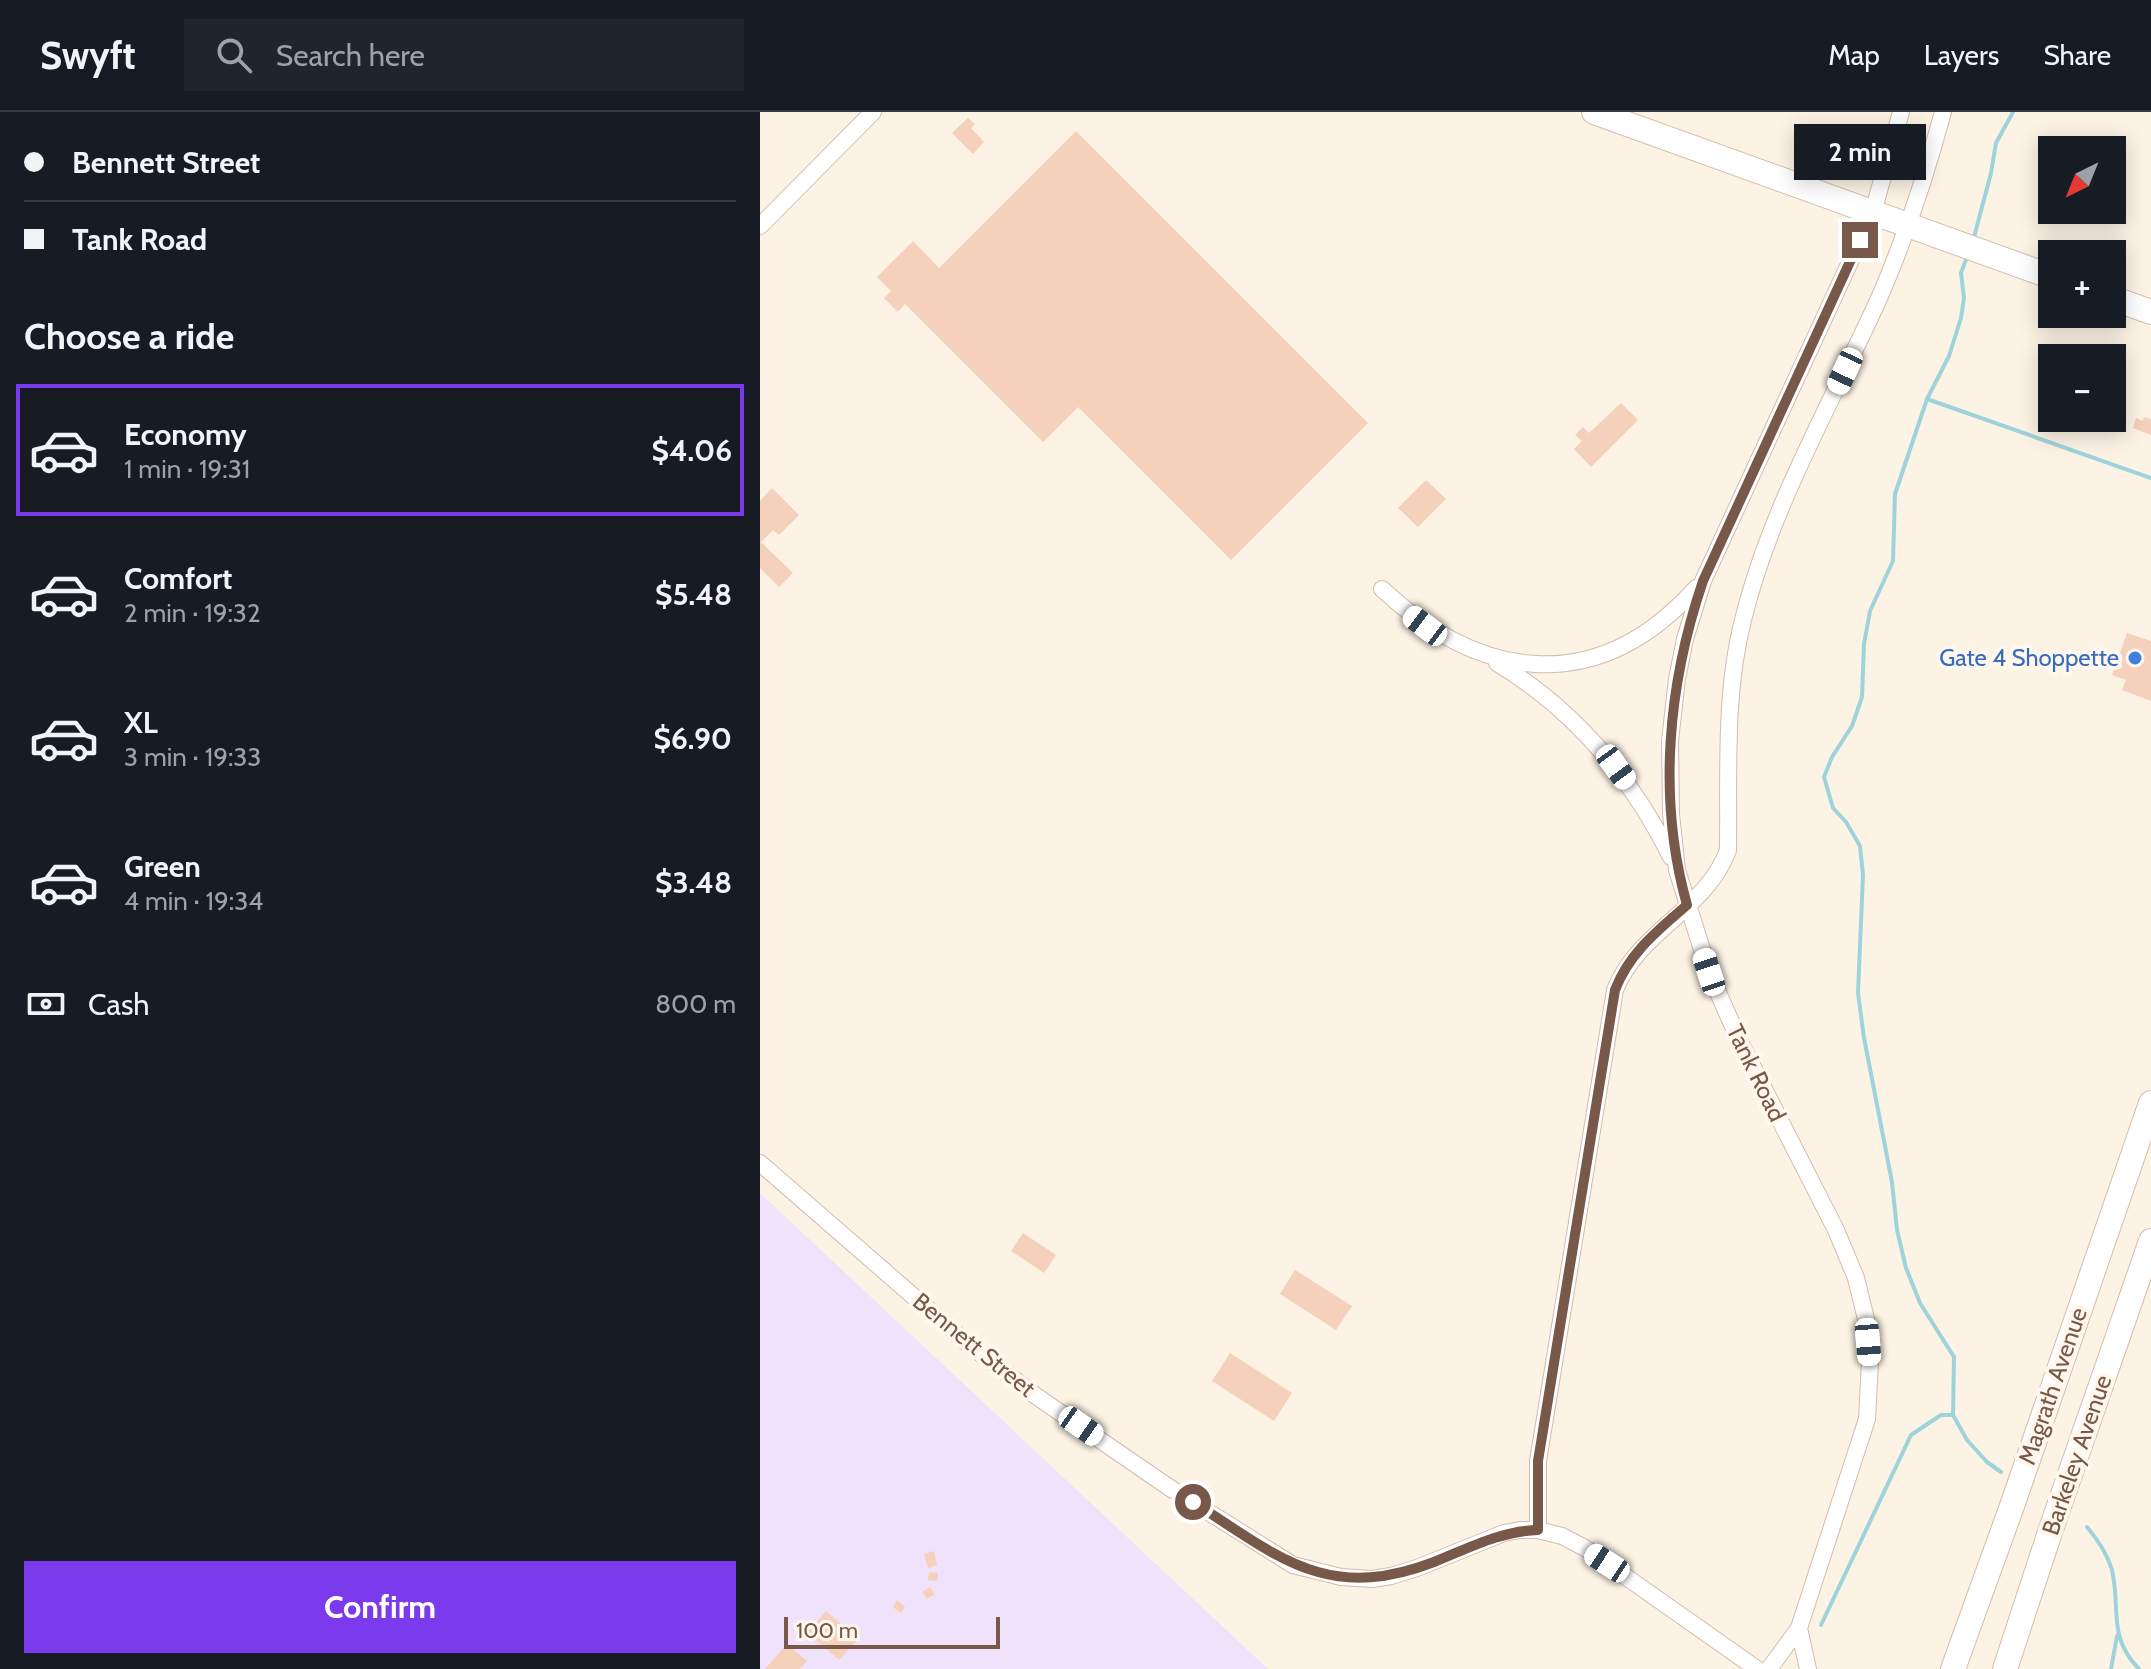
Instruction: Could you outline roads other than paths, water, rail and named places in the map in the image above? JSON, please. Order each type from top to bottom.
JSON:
[{"type":"main road","points":[[1594,112],[2038,272]]},
{"type":"main road","points":[[2126,302],[2150,310]]},
{"type":"main road","name":"Magrath Avenue","points":[[1953,1669],[2145,1136],[2151,1103]]},
{"type":"main road","name":"Barkeley Avenue","points":[[2005,1669],[2151,1241]]},
{"type":"street","points":[[760,226],[873,112]]},
{"type":"street","name":"Tank Road","points":[[1769,1669],[1799,1628],[1867,1419],[1870,1362],[1867,1323],[1846,1253],[1739,1040],[1709,972],[1677,870],[1671,814],[1670,741],[1685,639],[1703,581],[1873,212],[1901,112]]},
{"type":"street","points":[[1538,1530],[1538,1461],[1615,990],[1622,972],[1635,953],[1710,884],[1721,869],[1728,850],[1733,668],[1755,574],[1768,536],[1881,293],[1908,225],[1943,112]]},
{"type":"street","points":[[1486,656],[1504,661],[1550,663],[1595,657],[1633,642],[1650,631],[1703,581]]},
{"type":"street","points":[[1382,589],[1425,626],[1486,656],[1540,691],[1600,747],[1632,789],[1677,870]]},
{"type":"street","name":"Bennett Street","points":[[760,1163],[967,1343],[1036,1396],[1282,1560],[1323,1574],[1372,1579],[1417,1568],[1504,1533],[1538,1530],[1562,1536],[1596,1555],[1757,1669]]},
{"type":"street","points":[[1799,1628],[1808,1669]]},
{"type":"waterway","points":[[1973,241],[1996,143],[2013,112]]},
{"type":"waterway","points":[[1967,257],[1961,273],[1964,298],[1961,318],[1949,356],[1927,399],[1895,494],[1893,561],[1870,611],[1864,644],[1862,697],[1852,726],[1832,757],[1824,777],[1833,808],[1846,822],[1860,846],[1863,875],[1858,993],[1906,1268],[1920,1303],[1954,1357],[1953,1415],[1967,1440],[2001,1472]]},
{"type":"waterway","points":[[1927,399],[2151,478]]},
{"type":"waterway","points":[[1821,1625],[1911,1435],[1941,1415],[1952,1415]]},
{"type":"waterway","points":[[2087,1527],[2110,1564],[2119,1634],[2129,1657],[2139,1669]]},
{"type":"waterway","points":[[2111,1669],[2117,1636]]},
{"type":"place","name":"Gate 4 Shoppette","points":[[2135,658]]}]
